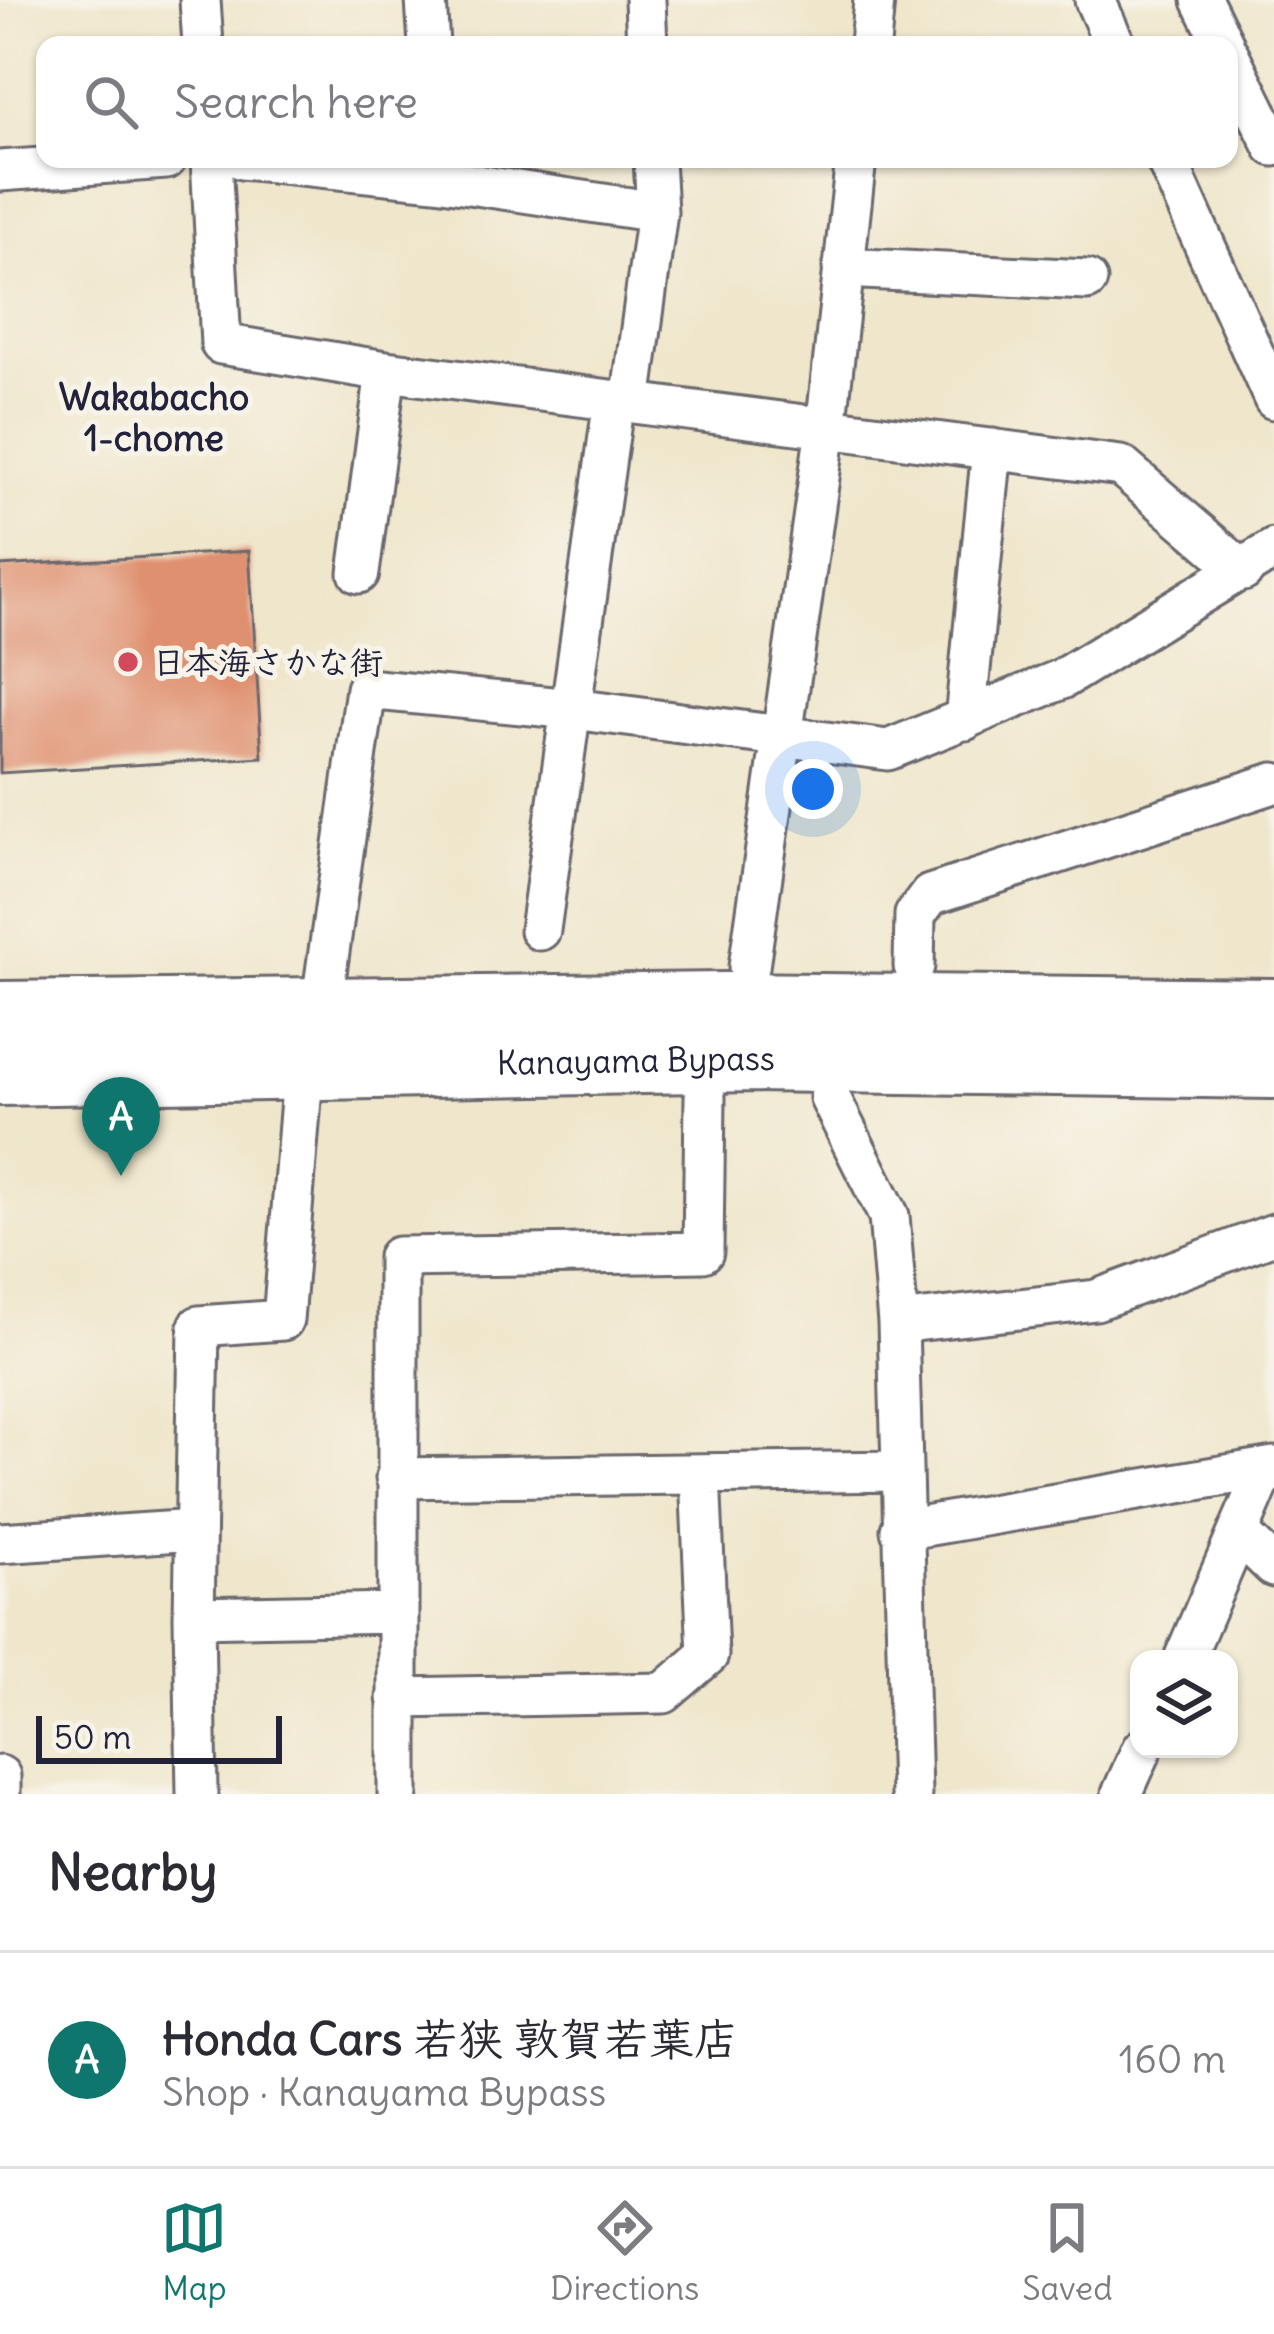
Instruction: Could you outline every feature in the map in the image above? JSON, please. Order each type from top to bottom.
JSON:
[{"type":"highway","points":[[212,1013],[323,994],[749,967],[1274,970]]},
{"type":"highway","name":"Kanayama Bypass","points":[[0,1015],[727,1006],[1274,1012]]},
{"type":"highway","name":"Kanayama Bypass","points":[[0,1072],[274,1078],[753,1058],[1274,1065]]},
{"type":"highway","points":[[274,1078],[705,1097],[1274,1104]]},
{"type":"street","points":[[200,0],[202,36]]},
{"type":"street","points":[[426,0],[428,36]]},
{"type":"street","points":[[644,0],[646,36]]},
{"type":"street","points":[[871,36],[874,0]]},
{"type":"street","points":[[1095,0],[1111,36]]},
{"type":"street","points":[[1202,0],[1220,36]]},
{"type":"street","points":[[1238,73],[1274,146]]},
{"type":"street","points":[[0,171],[42,168]]},
{"type":"street","points":[[211,168],[221,344],[386,370],[1121,466],[1258,560],[1062,679],[888,750],[573,709],[366,689],[323,994]]},
{"type":"street","points":[[540,929],[622,401],[657,212],[655,168]]},
{"type":"street","points":[[749,967],[778,738],[826,429],[855,168]]},
{"type":"street","points":[[1170,168],[1274,399]]},
{"type":"street","points":[[436,169],[657,212]]},
{"type":"street","points":[[843,268],[1087,280]]},
{"type":"street","points":[[358,573],[386,370]]},
{"type":"street","points":[[965,720],[992,449]]},
{"type":"street","points":[[914,966],[915,915],[930,895],[1274,783]]},
{"type":"street","points":[[197,1794],[194,1617],[199,1326],[284,1320],[274,1078]]},
{"type":"street","points":[[398,1794],[398,1257],[703,1252],[705,1097]]},
{"type":"street","points":[[830,1098],[889,1216],[898,1323],[911,1794]]},
{"type":"street","points":[[898,1323],[1096,1300],[1274,1234]]},
{"type":"street","points":[[901,1530],[1269,1468]]},
{"type":"street","points":[[1188,1650],[1269,1468]]},
{"type":"street","points":[[396,1478],[900,1471]]},
{"type":"street","points":[[397,1698],[664,1693],[707,1654],[700,1474]]},
{"type":"street","points":[[0,1543],[195,1530]]},
{"type":"street","points":[[1241,1534],[1274,1567]]},
{"type":"street","points":[[194,1617],[396,1613]]},
{"type":"street","points":[[1122,1794],[1138,1758]]},
{"type":"street","points":[[0,1776],[0,1794]]},
{"type":"building","name":"日本海さかな街","points":[[249,551],[262,757],[0,773],[0,566]]},
{"type":"place","name":"日本海さかな街","points":[[128,662]]},
{"type":"place","name":"Honda Cars 若狭 敦賀若葉店","points":[[121,1176]]},
{"type":"district","name":"Wakabacho 1-chome","points":[[154,418]]}]
